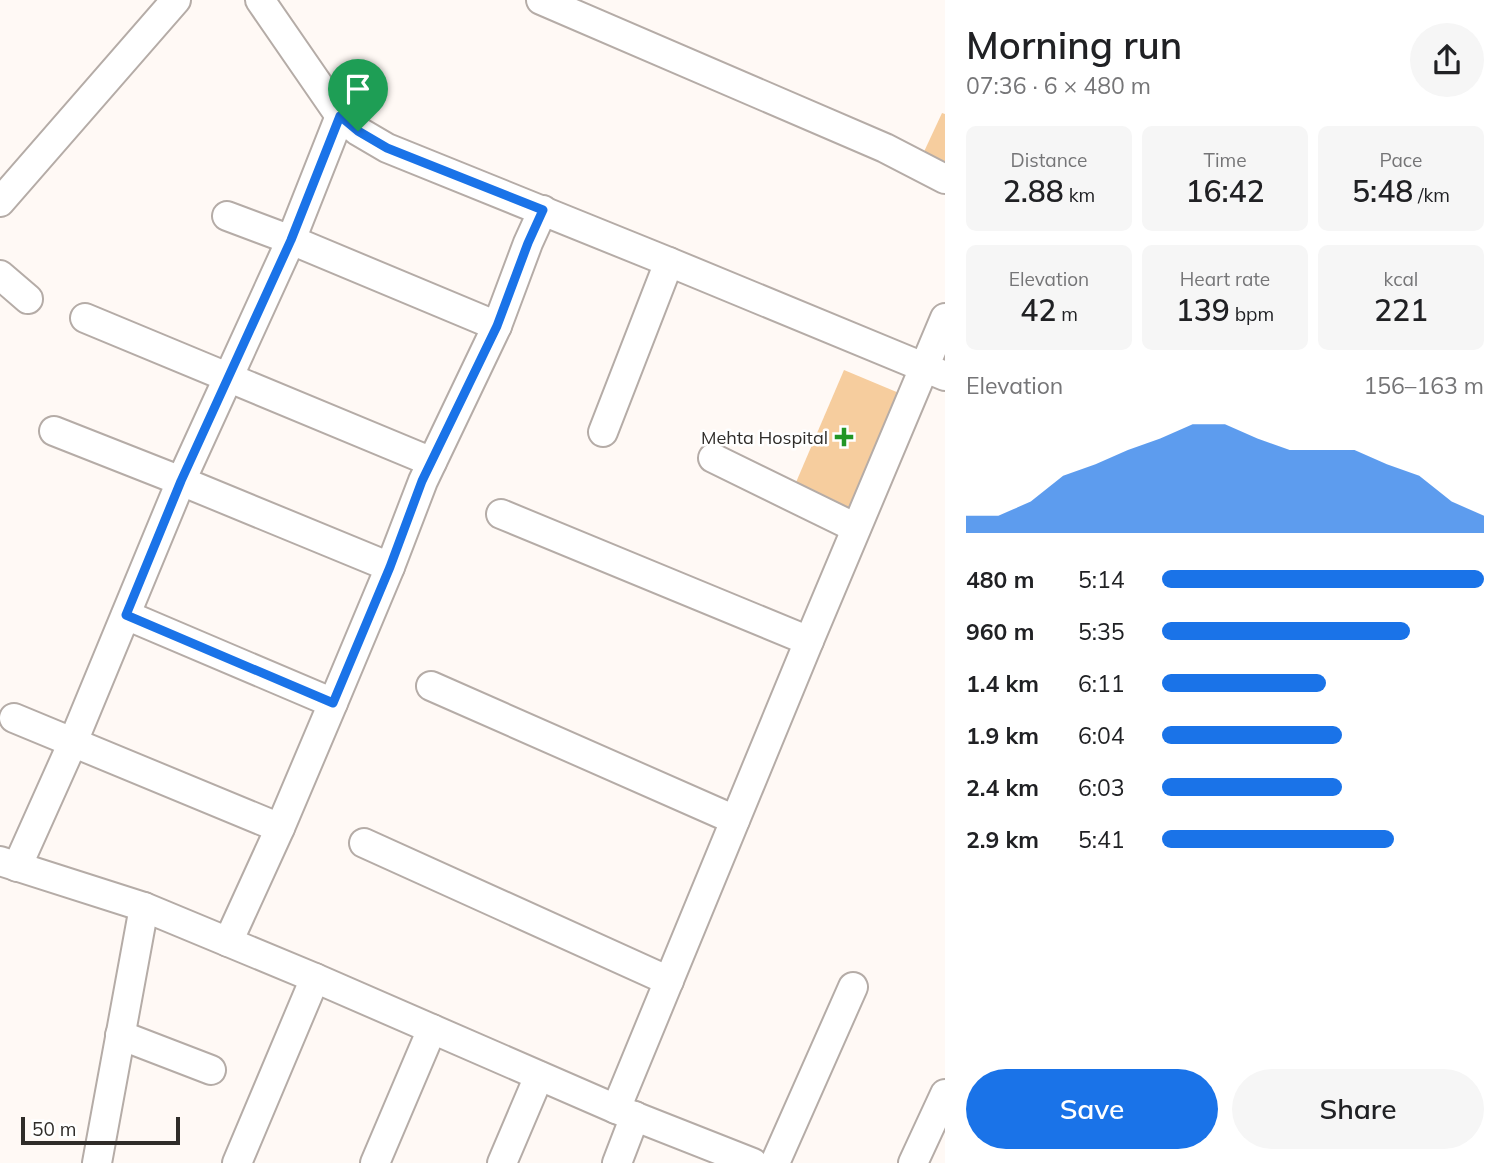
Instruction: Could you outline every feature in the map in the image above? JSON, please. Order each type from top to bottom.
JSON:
[{"type":"street","points":[[0,202],[177,0]]},
{"type":"street","points":[[260,0],[340,116],[358,131],[387,148],[669,261],[934,372]]},
{"type":"street","points":[[541,0],[885,148],[945,179]]},
{"type":"street","points":[[340,116],[291,240],[181,481],[73,742],[9,864],[144,907],[625,1112],[756,1162],[853,987]]},
{"type":"street","points":[[228,942],[333,703],[390,567],[422,481],[497,326],[543,210]]},
{"type":"street","points":[[227,216],[497,326]]},
{"type":"street","points":[[603,432],[669,261]]},
{"type":"street","points":[[0,275],[28,299]]},
{"type":"street","points":[[85,318],[432,462]]},
{"type":"street","points":[[617,1163],[625,1112],[669,981],[856,528],[934,372],[945,318]]},
{"type":"street","points":[[54,431],[390,567]]},
{"type":"street","points":[[713,458],[856,528]]},
{"type":"street","points":[[501,514],[809,641]]},
{"type":"street","points":[[126,615],[333,703]]},
{"type":"street","points":[[431,686],[734,820]]},
{"type":"street","points":[[14,718],[280,828]]},
{"type":"street","points":[[364,843],[669,981]]},
{"type":"street","points":[[97,1163],[144,907]]},
{"type":"street","points":[[237,1163],[315,978]]},
{"type":"street","points":[[375,1163],[432,1029]]},
{"type":"street","points":[[120,1035],[211,1070]]},
{"type":"street","points":[[502,1163],[539,1076]]},
{"type":"street","points":[[913,1163],[945,1094]]},
{"type":"building","points":[[942,113],[945,114],[945,166],[922,156]]},
{"type":"building","points":[[844,370],[899,393],[849,511],[794,487]]},
{"type":"place","name":"Mehta Hospital","points":[[844,437]]},
{"type":"route","points":[[340,116],[358,131],[387,148],[543,210],[497,326],[422,481],[390,567],[333,703],[126,615],[181,481],[291,240],[340,116]]}]
